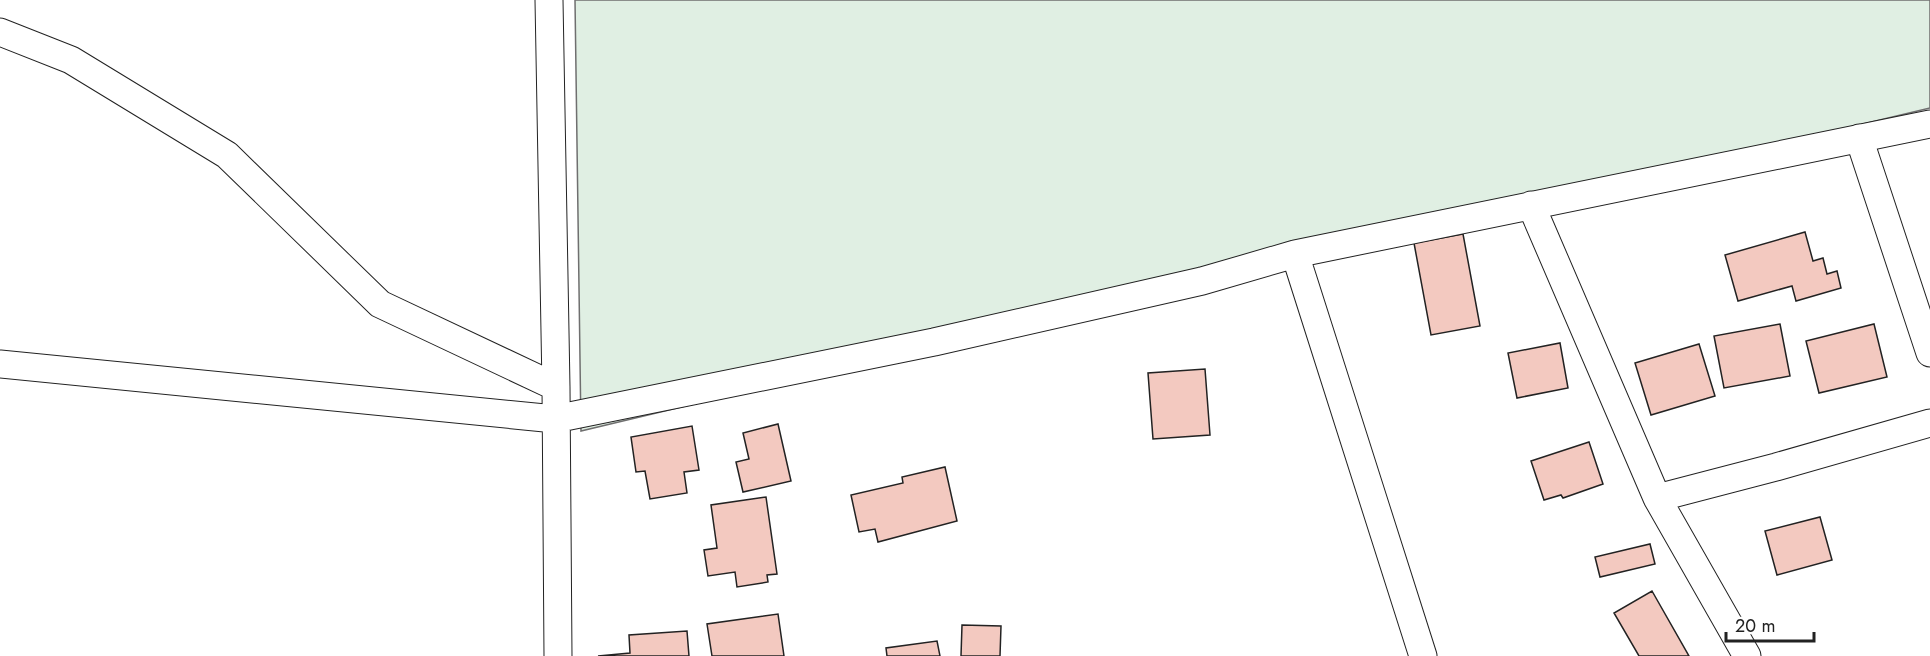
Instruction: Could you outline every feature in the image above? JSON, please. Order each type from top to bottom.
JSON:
[{"type":"street","points":[[549,0],[558,656]]},
{"type":"street","points":[[0,32],[71,60],[227,154],[380,304],[556,387]]},
{"type":"street","points":[[0,364],[555,419],[934,342],[1202,281],[1295,254],[1930,124]]},
{"type":"street","points":[[1859,138],[1930,353]]},
{"type":"street","points":[[1531,205],[1657,498],[1746,656]]},
{"type":"street","points":[[1295,254],[1423,656]]},
{"type":"street","points":[[1657,498],[1930,423]]},
{"type":"green space","points":[[575,0],[1930,0],[1930,108],[581,431]]},
{"type":"building","points":[[1805,232],[1813,261],[1823,258],[1827,274],[1837,271],[1841,288],[1796,301],[1792,286],[1738,301],[1725,255]]},
{"type":"building","points":[[1463,234],[1480,326],[1431,335],[1414,243]]},
{"type":"building","points":[[1780,324],[1790,376],[1724,388],[1714,336]]},
{"type":"building","points":[[1874,324],[1887,377],[1819,393],[1806,341]]},
{"type":"building","points":[[1560,343],[1568,388],[1517,398],[1508,353]]},
{"type":"building","points":[[1699,344],[1715,396],[1651,415],[1635,363]]},
{"type":"building","points":[[1205,369],[1210,435],[1153,439],[1148,373]]},
{"type":"building","points":[[778,424],[791,481],[743,492],[736,462],[749,459],[743,433]]},
{"type":"building","points":[[692,426],[699,470],[684,472],[687,493],[650,499],[645,471],[636,472],[631,437]]},
{"type":"building","points":[[1589,442],[1603,484],[1563,498],[1561,495],[1544,500],[1531,461]]},
{"type":"building","points":[[945,467],[957,521],[878,542],[875,529],[859,532],[851,495],[903,483],[902,477]]},
{"type":"building","points":[[766,497],[777,574],[767,575],[768,582],[737,587],[735,572],[708,576],[704,550],[717,548],[711,505]]},
{"type":"building","points":[[1820,517],[1832,560],[1777,575],[1765,531]]},
{"type":"building","points":[[1650,544],[1655,564],[1600,577],[1595,557]]},
{"type":"building","points":[[1652,591],[1689,656],[1639,656],[1614,613]]},
{"type":"building","points":[[778,614],[784,656],[712,656],[707,624]]},
{"type":"building","points":[[962,625],[1001,626],[1000,656],[961,656]]},
{"type":"building","points":[[687,631],[689,656],[598,656],[630,653],[629,635]]},
{"type":"building","points":[[937,641],[940,656],[887,656],[886,648]]}]
